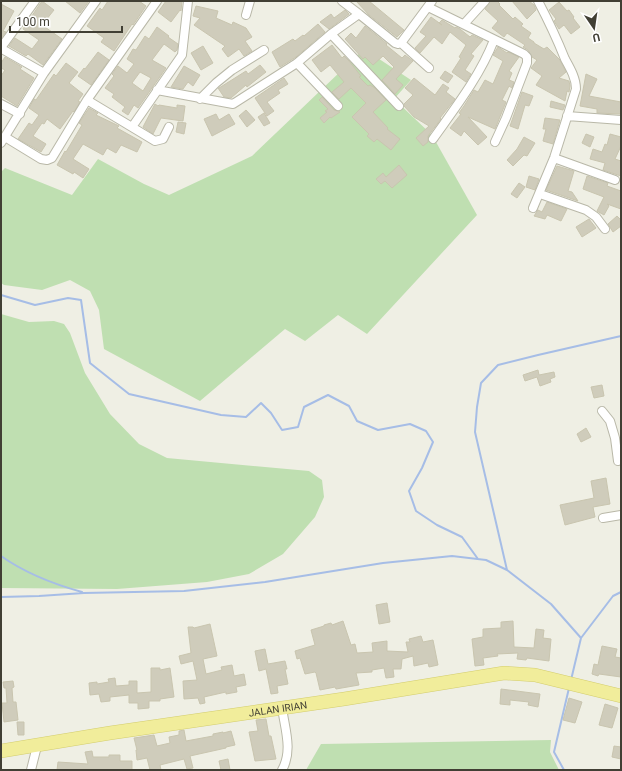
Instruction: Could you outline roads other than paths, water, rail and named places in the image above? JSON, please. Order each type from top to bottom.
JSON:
[{"type":"main road","name":"JALAN IRIAN","points":[[1,751],[504,673],[535,675],[621,696]]},
{"type":"street","points":[[35,1],[2,48],[44,73]]},
{"type":"street","points":[[96,1],[44,73],[3,140],[41,159],[49,160],[54,155],[88,100],[157,1]]},
{"type":"street","points":[[132,127],[182,54],[188,1]]},
{"type":"street","points":[[246,15],[250,1]]},
{"type":"street","points":[[342,1],[395,43],[401,43],[429,68]]},
{"type":"street","points":[[464,24],[485,1]]},
{"type":"street","points":[[533,208],[554,158],[575,92],[574,79],[552,28],[538,1]]},
{"type":"street","points":[[401,43],[430,4],[494,40],[524,54],[528,60],[506,118],[495,142]]},
{"type":"street","points":[[157,90],[233,104],[297,62],[331,34],[359,14]]},
{"type":"street","points":[[331,34],[398,106]]},
{"type":"street","points":[[433,139],[473,80],[494,40]]},
{"type":"street","points":[[200,98],[232,70],[264,50]]},
{"type":"street","points":[[297,62],[338,106]]},
{"type":"street","points":[[88,100],[153,140],[158,141],[163,139],[169,127]]},
{"type":"street","points":[[1,104],[20,114]]},
{"type":"street","points":[[568,116],[621,120]]},
{"type":"street","points":[[554,158],[615,180]]},
{"type":"street","points":[[540,194],[590,212],[605,229]]},
{"type":"street","points":[[602,411],[610,421],[615,438],[618,461],[621,460]]},
{"type":"street","points":[[603,518],[621,515]]},
{"type":"street","points":[[282,708],[288,746],[287,757],[282,770]]},
{"type":"street","points":[[31,770],[37,746]]},
{"type":"waterway","points":[[1,295],[35,305],[68,298],[81,300],[90,363],[129,394],[221,415],[246,417],[261,403],[271,413],[282,430],[298,427],[304,407],[328,395],[349,406],[357,421],[378,430],[410,424],[426,431],[433,442],[422,468],[409,491],[416,511],[437,525],[462,537],[478,559]]},
{"type":"waterway","points":[[581,638],[551,604],[507,570],[475,432],[477,407],[481,383],[498,365],[621,336]]},
{"type":"waterway","points":[[1,556],[20,568],[40,577],[82,592]]},
{"type":"waterway","points":[[1,597],[84,593],[184,591],[265,582],[383,563],[452,556],[486,560],[507,570]]},
{"type":"waterway","points":[[571,680],[581,638],[613,596],[621,592]]},
{"type":"waterway","points":[[564,770],[554,752],[569,688]]}]
